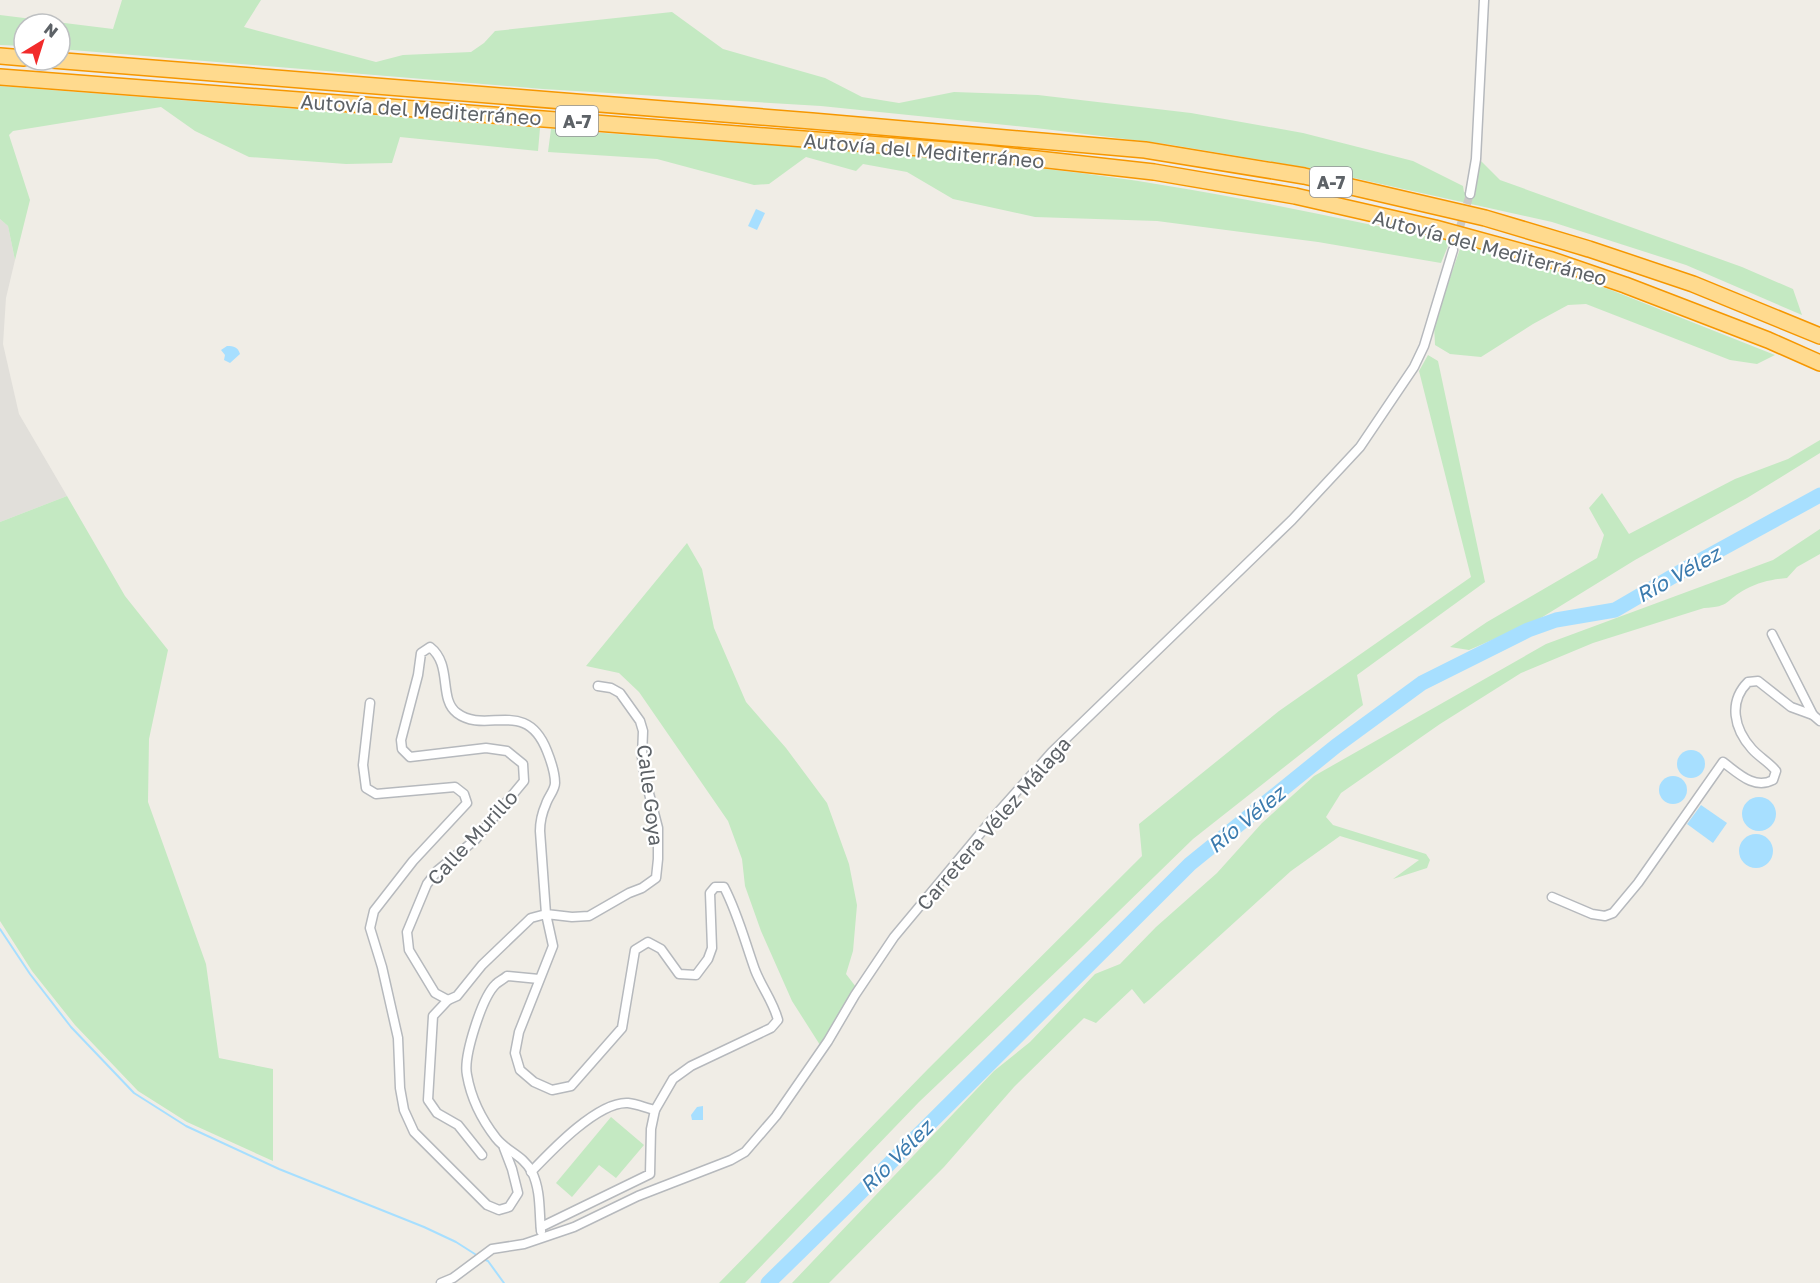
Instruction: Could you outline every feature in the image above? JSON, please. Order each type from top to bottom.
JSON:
[{"type":"highway","name":"Autovía del Mediterráneo","points":[[72,62],[1145,150],[1304,176],[1485,218],[1590,249],[1693,284],[1820,336]]},
{"type":"highway","name":"Autovía del Mediterráneo","points":[[0,77],[985,153],[1154,172],[1295,196],[1476,239],[1552,260],[1625,285],[1768,340],[1820,363]]},
{"type":"street","points":[[1470,194],[1476,159],[1484,0]]},
{"type":"street","name":"Carretera Vélez Málaga","points":[[441,1283],[453,1278],[492,1250],[542,1239],[574,1227],[638,1196],[731,1160],[745,1152],[776,1116],[820,1054],[855,995],[894,937],[1022,783],[1292,520],[1359,447],[1414,367],[1424,346],[1453,250]]},
{"type":"street","points":[[1772,634],[1817,718]]},
{"type":"street","name":"Calle Murillo","points":[[448,1000],[435,993],[408,950],[407,932],[426,884],[438,870],[475,840],[524,781],[523,764],[507,751],[486,748],[410,757],[402,749],[401,740],[418,675],[421,653],[430,647],[438,654],[444,672],[448,701],[454,712],[464,718],[505,719],[523,723],[542,738],[553,765],[555,784],[541,818],[546,914]]},
{"type":"street","points":[[1552,897],[1592,914],[1605,916],[1613,913],[1638,883],[1723,762],[1755,784],[1773,780],[1776,771],[1752,750],[1745,741],[1737,722],[1736,701],[1748,682],[1758,681],[1791,707],[1817,718]]},
{"type":"street","name":"Calle Goya","points":[[546,914],[572,917],[590,916],[656,878],[658,828],[645,778],[642,758],[643,731],[640,721],[620,693],[611,688],[598,686]]},
{"type":"street","points":[[370,703],[363,765],[366,788],[375,794],[455,787],[464,794],[467,803],[413,861],[374,911],[370,928],[382,967],[398,1038],[400,1088],[404,1110],[414,1132],[487,1205],[499,1210],[509,1207],[518,1193],[504,1148],[476,1105],[466,1073],[469,1048],[474,1029],[494,986],[507,976],[539,979]]},
{"type":"street","points":[[482,1155],[458,1125],[437,1113],[428,1100],[433,1016],[448,1000],[457,996],[482,964],[531,918],[546,914],[553,946],[519,1032],[515,1053],[520,1070],[534,1082],[552,1090],[571,1086],[622,1028],[635,950],[648,942],[661,949],[679,974],[696,975],[708,959],[712,948],[710,893],[716,887],[724,887],[756,972],[774,1004],[778,1020],[771,1028],[691,1066],[673,1078],[655,1110],[651,1129],[650,1174],[540,1227]]},
{"type":"street","points":[[531,1172],[555,1148],[602,1110],[626,1103],[655,1110]]},
{"type":"street","points":[[504,1148],[517,1154],[531,1172],[539,1195],[542,1239]]},
{"type":"shaded area","points":[[0,219],[8,226],[15,260],[6,298],[3,344],[19,414],[67,496],[0,522]]},
{"type":"green space","points":[[122,0],[261,0],[244,27],[376,62],[403,55],[471,52],[495,31],[672,12],[723,49],[825,78],[862,97],[899,103],[954,92],[1038,95],[1191,113],[1303,133],[1413,161],[1463,186],[1464,192],[1475,196],[1480,160],[1500,180],[1742,267],[1793,289],[1802,315],[1686,265],[1552,222],[1309,168],[1166,144],[821,106],[543,89],[72,50],[72,24],[113,29]]},
{"type":"green space","points":[[0,15],[12,16],[12,46],[0,45]]},
{"type":"green space","points":[[0,86],[540,128],[538,151],[400,137],[392,163],[346,164],[249,157],[195,131],[161,107],[13,131],[9,135],[30,200],[15,260],[8,226],[0,219]]},
{"type":"green space","points":[[551,129],[866,153],[1105,176],[1204,192],[1450,241],[1441,263],[1318,242],[1157,221],[1035,217],[953,199],[907,172],[863,164],[856,171],[806,157],[769,184],[754,185],[657,159],[548,152]]},
{"type":"green space","points":[[1462,243],[1611,290],[1775,355],[1757,364],[1730,360],[1586,304],[1568,305],[1481,357],[1450,354],[1435,345],[1434,324]]},
{"type":"green space","points":[[1428,355],[1438,361],[1485,582],[1357,675],[1363,705],[1193,839],[919,1102],[745,1283],[719,1283],[928,1069],[1142,856],[1139,824],[1279,711],[1471,577],[1419,371]]},
{"type":"green space","points":[[1820,440],[1820,453],[1747,498],[1635,560],[1536,621],[1469,650],[1450,647],[1487,622],[1597,558],[1604,535],[1589,508],[1602,493],[1629,534],[1735,479],[1788,459]]},
{"type":"green space","points":[[67,496],[125,596],[168,650],[149,739],[148,802],[206,964],[219,1058],[273,1069],[273,1161],[187,1122],[138,1091],[75,1025],[32,971],[0,921],[0,522]]},
{"type":"green space","points":[[1820,529],[1820,554],[1797,567],[1787,578],[1756,584],[1719,606],[1704,608],[1593,643],[1521,673],[1440,724],[1341,793],[1326,817],[1333,825],[1426,854],[1430,860],[1427,868],[1393,879],[1419,860],[1340,836],[1291,871],[1144,1004],[1132,989],[1096,1023],[1084,1018],[1014,1087],[944,1167],[829,1283],[792,1283],[994,1071],[1030,1042],[1095,974],[1120,964],[1156,927],[1217,873],[1262,823],[1314,776],[1546,644],[1773,560]]},
{"type":"green space","points":[[687,543],[702,569],[714,628],[746,702],[786,748],[827,803],[849,864],[857,905],[853,951],[846,974],[856,987],[820,1045],[792,1001],[761,931],[745,886],[742,859],[728,821],[639,692],[619,673],[586,666]]},
{"type":"green space","points":[[611,1117],[644,1145],[616,1178],[599,1165],[572,1197],[556,1183]]},
{"type":"water","points":[[756,209],[765,213],[757,230],[748,226]]},
{"type":"water","points":[[227,346],[235,347],[240,354],[230,363],[224,360],[225,355],[221,350]]},
{"type":"water","points":[[1691,750],[1701,754],[1705,764],[1701,774],[1691,778],[1681,774],[1677,764],[1681,754]]},
{"type":"water","points":[[1673,776],[1683,780],[1687,790],[1683,800],[1673,804],[1663,800],[1659,790],[1663,780]]},
{"type":"water","points":[[1759,797],[1771,802],[1776,814],[1771,826],[1759,831],[1747,826],[1742,814],[1747,802]]},
{"type":"water","points":[[1701,805],[1727,823],[1713,843],[1687,824]]},
{"type":"water","points":[[1756,834],[1768,839],[1773,851],[1768,863],[1756,868],[1744,863],[1739,851],[1744,839]]},
{"type":"water","points":[[703,1106],[703,1120],[692,1120],[691,1115],[697,1107]]},
{"type":"waterway","name":"Río Vélez","points":[[768,1283],[1190,864],[1336,746],[1422,683],[1528,630],[1556,620],[1615,610],[1820,495]]},
{"type":"waterway","points":[[0,929],[30,974],[71,1027],[134,1093],[186,1126],[279,1169],[424,1227],[456,1242],[478,1256]]},
{"type":"waterway","points":[[483,1259],[488,1261],[504,1283]]},
{"type":"tunnel","points":[[1453,250],[1470,194]]}]
